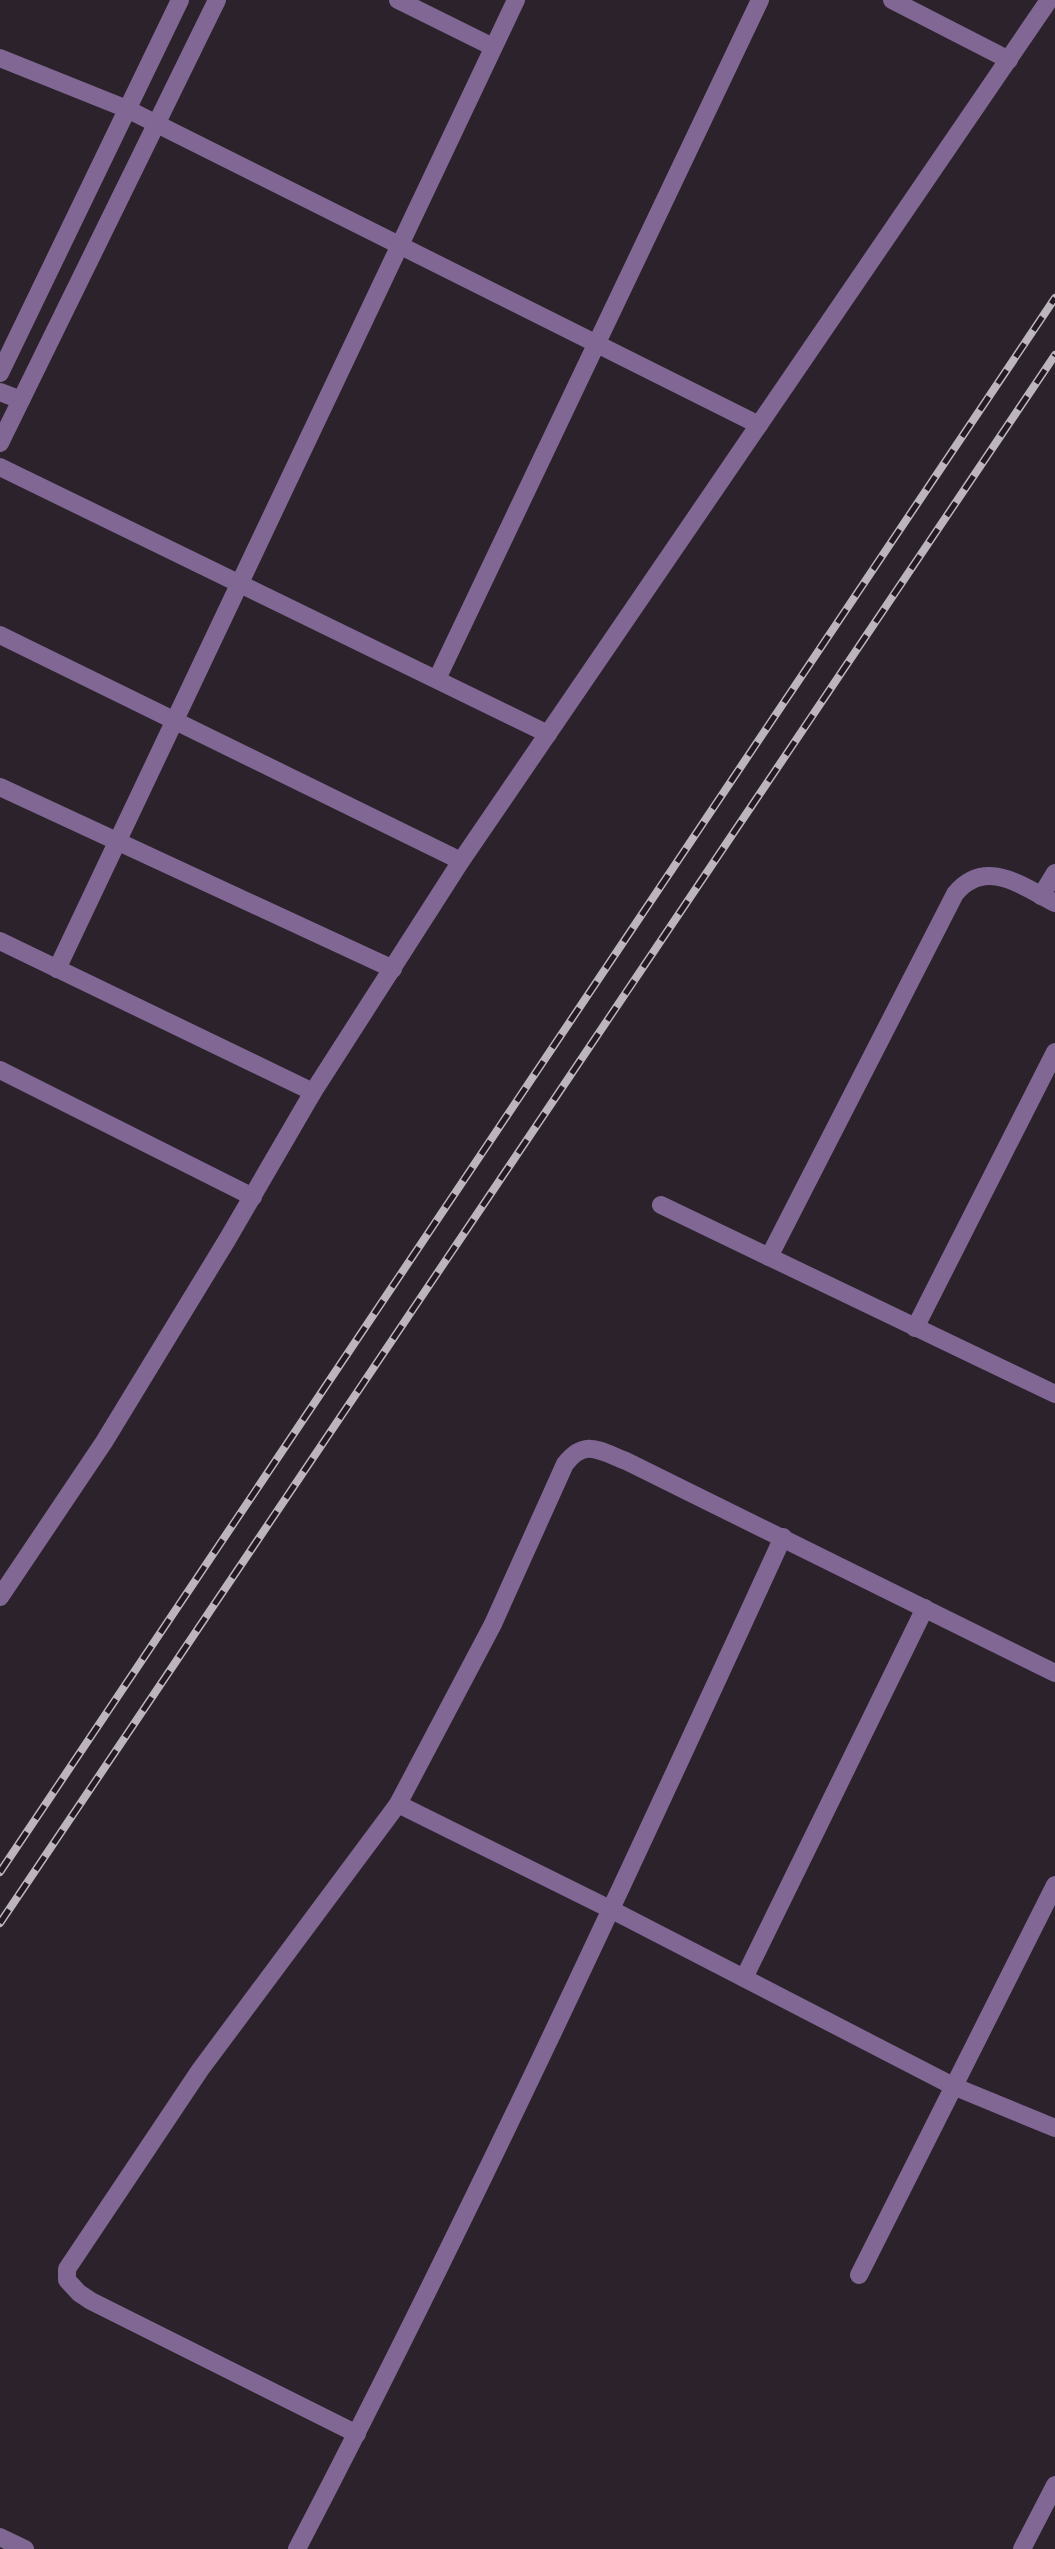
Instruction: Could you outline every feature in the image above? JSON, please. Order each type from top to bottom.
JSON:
[{"type":"street","points":[[0,373],[180,0]]},
{"type":"street","points":[[0,443],[217,0]]},
{"type":"street","points":[[398,0],[493,47]]},
{"type":"street","points":[[57,969],[516,0]]},
{"type":"street","points":[[436,679],[760,0]]},
{"type":"street","points":[[892,0],[1009,60]]},
{"type":"street","points":[[0,1597],[104,1441],[253,1198],[313,1092],[461,861],[1049,0]]},
{"type":"street","points":[[0,58],[127,109],[759,425]]},
{"type":"street","points":[[0,392],[21,400]]},
{"type":"street","points":[[0,467],[548,734]]},
{"type":"street","points":[[0,635],[461,861]]},
{"type":"street","points":[[0,787],[393,969]]},
{"type":"street","points":[[769,1257],[963,883],[983,875],[1006,879],[1048,900],[1055,873]]},
{"type":"street","points":[[0,941],[313,1092]]},
{"type":"street","points":[[915,1328],[1055,1052]]},
{"type":"street","points":[[0,1070],[253,1198]]},
{"type":"street","points":[[661,1205],[1055,1394]]},
{"type":"street","points":[[357,2434],[91,2301],[73,2287],[66,2275],[74,2256],[200,2070],[398,1804],[493,1624],[565,1464],[574,1452],[597,1450],[626,1461],[1055,1673]]},
{"type":"street","points":[[297,2549],[357,2434],[612,1910],[783,1537]]},
{"type":"street","points":[[744,1978],[925,1608]]},
{"type":"street","points":[[398,1804],[612,1910],[953,2086],[1055,2128]]},
{"type":"street","points":[[859,2275],[1055,1885]]},
{"type":"street","points":[[1022,2549],[1055,2485]]},
{"type":"street","points":[[0,2537],[25,2549]]},
{"type":"railway","points":[[0,1872],[1055,298]]},
{"type":"railway","points":[[0,1923],[1055,355]]}]
